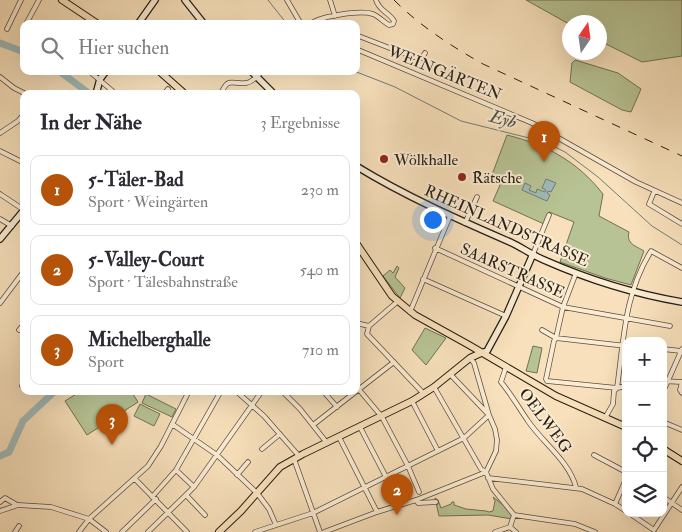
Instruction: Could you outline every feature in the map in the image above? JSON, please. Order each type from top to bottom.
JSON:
[{"type":"main road","points":[[62,0],[92,20]]},
{"type":"main road","points":[[141,20],[155,0]]},
{"type":"main road","points":[[185,0],[201,20]]},
{"type":"main road","points":[[97,90],[103,75]]},
{"type":"main road","points":[[163,75],[180,90]]},
{"type":"main road","points":[[256,77],[270,90]]},
{"type":"main road","name":"RHEINLANDSTRASSE","points":[[360,168],[450,216],[576,273],[632,290],[682,302]]},
{"type":"main road","points":[[0,239],[20,215]]},
{"type":"main road","points":[[360,249],[384,286],[397,302],[410,312],[556,396],[622,425]]},
{"type":"main road","points":[[219,532],[275,472],[297,458],[412,401],[434,387],[470,358],[487,351],[506,316],[533,254]]},
{"type":"main road","points":[[667,452],[682,461]]},
{"type":"street","points":[[6,29],[21,0]]},
{"type":"street","points":[[28,20],[39,0]]},
{"type":"street","points":[[287,0],[299,20]]},
{"type":"street","points":[[330,0],[335,16]]},
{"type":"street","points":[[318,20],[346,14],[373,14],[389,25],[393,24],[393,18],[378,7],[376,0]]},
{"type":"street","name":"WEINGÄRTEN","points":[[360,37],[413,57],[422,58],[425,52]]},
{"type":"street","name":"WEINGÄRTEN","points":[[360,51],[532,123],[654,192],[682,203]]},
{"type":"street","points":[[94,75],[111,90]]},
{"type":"street","points":[[0,77],[20,91]]},
{"type":"street","points":[[222,90],[227,83],[248,83],[256,77]]},
{"type":"street","points":[[0,133],[20,119]]},
{"type":"street","points":[[0,151],[20,161]]},
{"type":"street","points":[[654,192],[649,204],[682,224]]},
{"type":"street","points":[[0,194],[20,207]]},
{"type":"street","points":[[465,223],[477,197]]},
{"type":"street","points":[[533,254],[550,215]]},
{"type":"street","points":[[410,312],[435,248],[450,216]]},
{"type":"street","points":[[0,219],[12,226]]},
{"type":"street","name":"SAARSTRASSE","points":[[435,248],[563,306],[670,326]]},
{"type":"street","points":[[625,337],[632,290],[641,267],[651,251],[682,268]]},
{"type":"street","points":[[576,273],[563,306],[546,379],[547,381],[622,387]]},
{"type":"street","points":[[0,303],[20,276]]},
{"type":"street","points":[[423,279],[506,316]]},
{"type":"street","points":[[397,302],[370,326],[367,334],[424,394]]},
{"type":"street","points":[[360,324],[370,326]]},
{"type":"street","points":[[542,330],[556,338],[622,346]]},
{"type":"street","points":[[667,350],[682,350],[667,384]]},
{"type":"street","points":[[324,532],[416,500],[486,472],[496,451],[496,429],[489,415],[474,363],[470,358]]},
{"type":"street","points":[[605,418],[613,404],[614,391],[617,388],[622,358]]},
{"type":"street","points":[[360,387],[394,362]]},
{"type":"street","name":"OELWEG","points":[[506,367],[501,382],[540,436],[566,467],[574,480],[576,488]]},
{"type":"street","points":[[450,374],[489,415]]},
{"type":"street","points":[[669,380],[682,382],[680,390],[682,393]]},
{"type":"street","points":[[434,387],[482,469],[486,472],[493,489],[514,515],[575,524],[595,532]]},
{"type":"street","points":[[360,390],[382,417],[408,466],[419,492]]},
{"type":"street","points":[[79,532],[89,520],[148,466],[186,395]]},
{"type":"street","points":[[122,532],[154,498],[176,470],[219,395]]},
{"type":"street","points":[[241,395],[280,434],[297,458],[320,532]]},
{"type":"street","points":[[149,532],[194,487],[259,395]]},
{"type":"street","points":[[286,395],[300,409],[327,443]]},
{"type":"street","points":[[326,395],[337,407]]},
{"type":"street","points":[[313,425],[350,395]]},
{"type":"street","points":[[412,401],[438,451]]},
{"type":"street","points":[[255,532],[313,513],[464,438],[489,415]]},
{"type":"street","points":[[172,424],[195,438],[238,474],[257,493],[269,509],[276,525]]},
{"type":"street","points":[[667,424],[682,430]]},
{"type":"street","points":[[360,427],[386,477]]},
{"type":"street","points":[[262,449],[280,434]]},
{"type":"street","points":[[339,437],[377,512]]},
{"type":"street","points":[[594,455],[622,470]]},
{"type":"street","points":[[238,474],[248,462]]},
{"type":"street","points":[[176,470],[194,487]]},
{"type":"street","points":[[135,479],[187,532]]},
{"type":"street","points":[[489,480],[576,488],[622,508]]},
{"type":"street","points":[[493,489],[500,480]]},
{"type":"street","points":[[667,509],[682,487]]},
{"type":"street","points":[[615,504],[622,488]]},
{"type":"street","points":[[186,495],[205,515]]},
{"type":"street","points":[[0,496],[20,505]]},
{"type":"street","points":[[0,502],[5,498]]},
{"type":"street","points":[[416,500],[418,503],[436,502]]},
{"type":"street","points":[[667,500],[682,510]]},
{"type":"street","points":[[0,511],[20,505],[51,507],[89,520],[106,532]]},
{"type":"street","points":[[494,532],[510,527],[514,515]]},
{"type":"street","points":[[635,517],[654,530],[662,517]]},
{"type":"street","points":[[15,532],[19,526]]},
{"type":"street","points":[[510,527],[516,532]]},
{"type":"green space","points":[[526,0],[682,0],[682,56],[642,62],[607,44],[607,15],[562,15],[562,20]]},
{"type":"green space","points":[[575,60],[618,73],[641,89],[631,112],[622,110],[570,82],[572,63]]},
{"type":"green space","points":[[507,135],[548,149],[572,163],[603,194],[599,216],[629,232],[630,242],[644,251],[631,285],[560,262],[574,222],[549,212],[544,224],[493,201],[500,185],[490,180]]},
{"type":"green space","points":[[397,266],[399,268],[395,277],[405,288],[400,298],[383,276],[390,270],[393,273]]},
{"type":"green space","points":[[425,328],[446,338],[426,365],[412,350]]},
{"type":"green space","points":[[533,346],[542,348],[537,373],[526,371]]},
{"type":"green space","points":[[75,395],[134,395],[138,402],[87,435],[65,401]]},
{"type":"green space","points":[[146,395],[148,395],[176,409],[172,417],[142,403]]},
{"type":"green space","points":[[140,404],[160,414],[154,426],[134,416]]},
{"type":"green space","points":[[493,497],[507,508],[512,515],[512,519],[488,515],[439,516],[435,498],[438,500],[441,508],[454,502],[454,505],[466,509],[489,512],[493,511],[495,501]]},
{"type":"water","points":[[546,179],[556,183],[551,192],[548,191],[547,193],[550,195],[547,201],[522,190],[525,183],[531,186],[529,190],[536,193],[537,189],[545,192],[546,190],[542,188]]},
{"type":"waterway","name":"Eyb","points":[[268,0],[284,20]]},
{"type":"waterway","points":[[0,43],[20,50]]},
{"type":"waterway","name":"Eyb","points":[[360,73],[395,87],[461,121],[537,140],[565,152],[598,177],[652,226],[682,245]]},
{"type":"waterway","points":[[64,75],[85,90]]},
{"type":"waterway","points":[[0,456],[9,452],[23,421],[51,395]]},
{"type":"railway","points":[[394,0],[436,35],[483,64],[682,156]]},
{"type":"place","name":"Wölkhalle","points":[[384,159]]},
{"type":"place","name":"5-Täler-Bad","points":[[544,162]]},
{"type":"place","name":"Rätsche","points":[[462,177]]},
{"type":"place","name":"Michelberghalle","points":[[112,445]]},
{"type":"place","name":"5-Valley-Court","points":[[397,515]]}]
